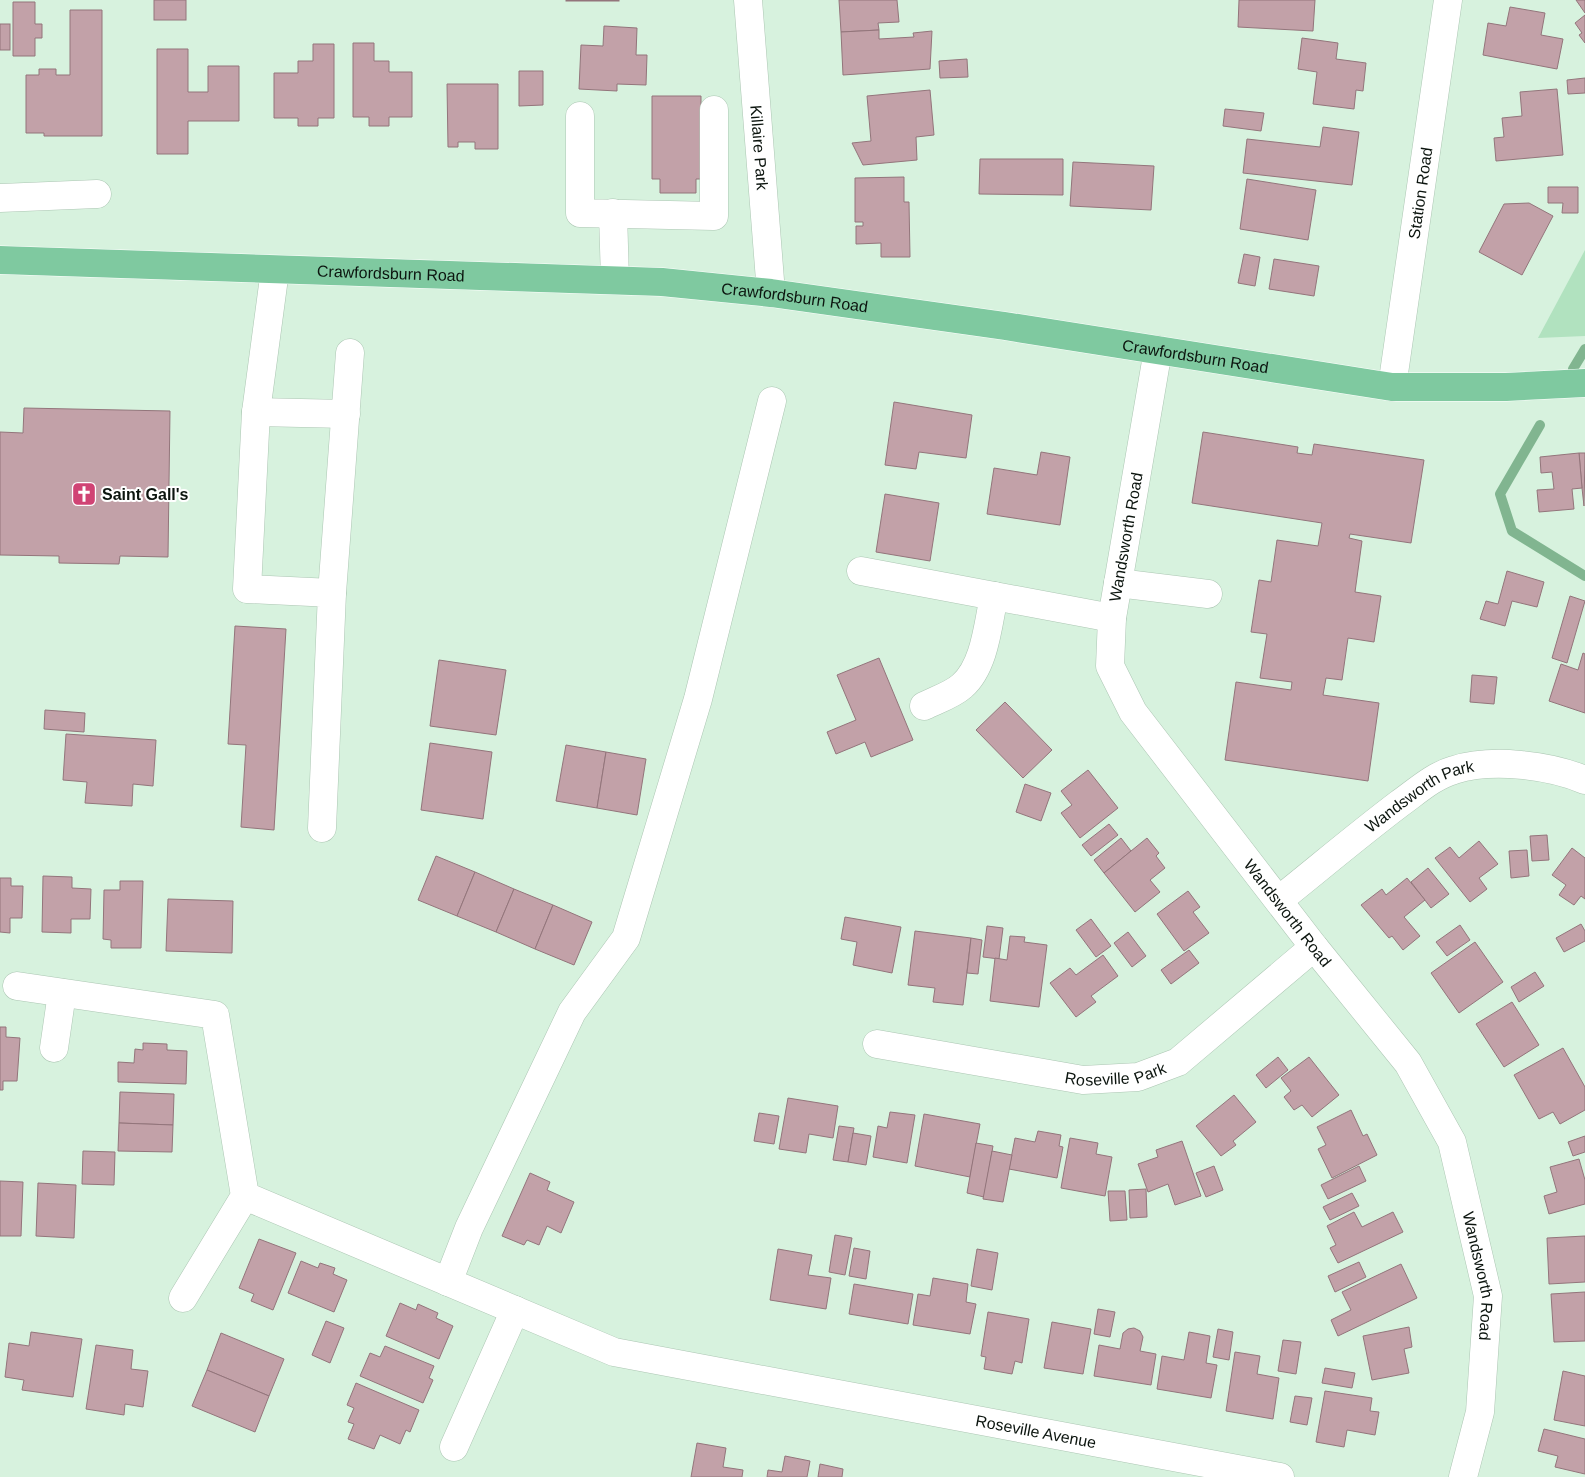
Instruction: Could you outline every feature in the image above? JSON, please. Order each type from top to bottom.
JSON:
[{"type":"main road","name":"Crawfordsburn Road","points":[[0,260],[662,282],[771,293],[1005,326],[1392,387],[1506,387],[1585,383]]},
{"type":"street","name":"Killaire Park","points":[[748,0],[771,293]]},
{"type":"street","name":"Station Road","points":[[1392,387],[1448,0]]},
{"type":"street","points":[[580,116],[580,213],[714,216],[714,110]]},
{"type":"street","points":[[0,198],[97,194]]},
{"type":"street","points":[[613,214],[615,280]]},
{"type":"street","points":[[275,270],[256,412],[247,589],[332,593]]},
{"type":"street","name":"Wandsworth Road","points":[[1158,350],[1112,618],[1110,666],[1132,712],[1314,947],[1408,1063],[1452,1142],[1488,1296],[1480,1412],[1463,1477]]},
{"type":"street","points":[[322,828],[332,593],[350,353]]},
{"type":"street","points":[[448,1282],[469,1228],[572,1012],[626,938],[698,699],[772,401]]},
{"type":"street","points":[[256,412],[346,414]]},
{"type":"street","points":[[861,572],[1112,618]]},
{"type":"street","points":[[1118,583],[1208,594]]},
{"type":"street","points":[[924,706],[961,687],[973,673],[979,659],[994,596]]},
{"type":"street","name":"Wandsworth Park","points":[[1279,900],[1422,787],[1453,770],[1482,765],[1525,766],[1563,771],[1585,780]]},
{"type":"street","name":"Roseville Park","points":[[877,1044],[1083,1080],[1138,1077],[1178,1062],[1314,947]]},
{"type":"street","points":[[17,986],[215,1015],[244,1196],[183,1298]]},
{"type":"street","points":[[54,1048],[62,993]]},
{"type":"street","name":"Roseville Avenue","points":[[244,1196],[614,1352],[791,1387],[1280,1477]]},
{"type":"street","points":[[454,1446],[515,1310]]},
{"type":"green space","points":[[1585,250],[1585,336],[1538,338]]},
{"type":"building","points":[[154,0],[186,0],[186,20],[154,20]]},
{"type":"building","points":[[619,0],[619,1],[566,1]]},
{"type":"building","points":[[839,0],[897,0],[899,22],[878,23],[879,30],[841,32]]},
{"type":"building","points":[[1239,0],[1315,0],[1313,31],[1238,27]]},
{"type":"building","points":[[1576,0],[1585,0],[1585,13]]},
{"type":"building","points":[[13,2],[35,2],[35,24],[42,24],[42,38],[35,38],[35,56],[13,56]]},
{"type":"building","points":[[1510,7],[1545,13],[1541,35],[1563,39],[1557,69],[1483,55],[1488,23],[1506,26]]},
{"type":"building","points":[[70,10],[102,10],[102,136],[44,136],[44,133],[26,133],[26,75],[39,75],[39,69],[56,69],[56,75],[70,75]]},
{"type":"building","points":[[1585,15],[1585,43],[1579,35],[1582,33],[1575,23]]},
{"type":"building","points":[[0,24],[10,24],[10,50],[0,50]]},
{"type":"building","points":[[604,26],[637,28],[636,55],[647,55],[646,85],[617,84],[617,91],[579,89],[581,45],[603,46]]},
{"type":"building","points":[[879,30],[879,39],[914,37],[913,33],[932,31],[930,69],[843,75],[841,32]]},
{"type":"building","points":[[1302,38],[1338,43],[1336,59],[1366,63],[1363,91],[1356,90],[1354,109],[1313,104],[1317,72],[1298,69]]},
{"type":"building","points":[[353,43],[374,43],[374,61],[389,61],[389,72],[412,72],[412,117],[389,117],[389,126],[369,126],[369,117],[353,117]]},
{"type":"building","points":[[313,44],[334,44],[334,118],[318,118],[318,126],[298,126],[298,118],[274,118],[274,73],[298,73],[298,61],[313,61]]},
{"type":"building","points":[[157,49],[188,49],[188,92],[208,92],[208,66],[239,66],[239,121],[188,121],[188,154],[157,154]]},
{"type":"building","points":[[967,59],[968,77],[940,78],[939,61]]},
{"type":"building","points":[[519,71],[543,71],[543,105],[519,106]]},
{"type":"building","points":[[1585,78],[1585,93],[1568,94],[1567,80]]},
{"type":"building","points":[[447,84],[498,84],[498,149],[475,149],[475,142],[458,142],[458,147],[448,147]]},
{"type":"building","points":[[1557,89],[1563,155],[1496,161],[1494,138],[1504,137],[1502,118],[1522,116],[1520,92]]},
{"type":"building","points":[[930,90],[934,135],[916,137],[917,160],[863,165],[852,143],[871,141],[867,96]]},
{"type":"building","points":[[652,96],[701,96],[701,179],[696,179],[696,193],[660,193],[660,179],[652,179]]},
{"type":"building","points":[[1225,109],[1264,113],[1261,131],[1223,126]]},
{"type":"building","points":[[1323,127],[1359,132],[1352,185],[1243,173],[1247,139],[1320,147]]},
{"type":"building","points":[[980,159],[1063,159],[1063,195],[979,194]]},
{"type":"building","points":[[1073,162],[1154,166],[1151,210],[1070,206]]},
{"type":"building","points":[[904,177],[904,202],[909,202],[910,257],[881,257],[881,243],[856,244],[856,226],[863,226],[863,222],[855,222],[855,178]]},
{"type":"building","points":[[1247,179],[1316,190],[1308,240],[1240,229]]},
{"type":"building","points":[[1548,187],[1578,187],[1578,213],[1562,213],[1563,203],[1548,203]]},
{"type":"building","points":[[1529,203],[1553,216],[1522,275],[1479,252],[1504,204]]},
{"type":"building","points":[[1244,254],[1260,257],[1255,286],[1238,283]]},
{"type":"building","points":[[1274,259],[1319,266],[1314,296],[1269,289]]},
{"type":"building","points":[[894,402],[972,415],[966,458],[919,452],[916,469],[885,465]]},
{"type":"building","name":"Saint Gall's","points":[[24,408],[170,411],[168,557],[120,556],[119,564],[59,563],[59,556],[0,555],[0,432],[23,433]]},
{"type":"building","points":[[1203,432],[1298,447],[1297,453],[1312,455],[1314,444],[1424,460],[1411,543],[1350,534],[1349,538],[1362,541],[1355,592],[1381,596],[1374,642],[1348,638],[1342,680],[1326,678],[1323,695],[1379,703],[1368,781],[1225,760],[1236,682],[1291,690],[1292,682],[1260,678],[1267,634],[1251,632],[1259,580],[1271,582],[1277,540],[1318,546],[1322,523],[1192,503]]},
{"type":"building","points":[[1041,452],[1070,457],[1060,525],[987,514],[994,468],[1037,475]]},
{"type":"building","points":[[1579,453],[1585,453],[1584,506],[1582,488]]},
{"type":"building","points":[[1579,453],[1582,488],[1572,489],[1574,509],[1539,512],[1537,490],[1554,489],[1552,472],[1541,473],[1540,457]]},
{"type":"building","points":[[885,494],[939,503],[930,561],[876,552]]},
{"type":"building","points":[[1507,571],[1544,582],[1537,607],[1512,601],[1505,626],[1480,619],[1486,601],[1498,604]]},
{"type":"building","points":[[1570,596],[1585,601],[1567,663],[1552,658]]},
{"type":"building","points":[[235,626],[286,629],[274,830],[241,827],[246,745],[228,744]]},
{"type":"building","points":[[1583,653],[1585,654],[1585,713],[1549,701],[1561,664],[1578,670]]},
{"type":"building","points":[[879,658],[913,740],[871,757],[865,742],[836,754],[827,732],[856,720],[837,675]]},
{"type":"building","points":[[439,660],[506,670],[496,735],[430,726]]},
{"type":"building","points":[[1472,675],[1497,677],[1494,704],[1470,702]]},
{"type":"building","points":[[1005,702],[1052,750],[1023,778],[976,730]]},
{"type":"building","points":[[45,710],[85,713],[84,732],[44,729]]},
{"type":"building","points":[[66,734],[156,740],[153,786],[133,784],[132,806],[85,803],[87,782],[63,780]]},
{"type":"building","points":[[430,743],[492,752],[483,819],[421,810]]},
{"type":"building","points":[[566,745],[606,752],[597,808],[556,801]]},
{"type":"building","points":[[606,752],[646,759],[637,815],[597,808]]},
{"type":"building","points":[[1088,770],[1118,808],[1080,838],[1061,813],[1072,805],[1061,791]]},
{"type":"building","points":[[1025,784],[1051,793],[1041,821],[1016,812]]},
{"type":"building","points":[[1109,824],[1118,835],[1091,856],[1082,845]]},
{"type":"building","points":[[1547,835],[1549,860],[1532,861],[1530,836]]},
{"type":"building","points":[[1121,838],[1131,851],[1104,873],[1094,860]]},
{"type":"building","points":[[1147,838],[1159,853],[1156,856],[1165,868],[1150,880],[1160,892],[1135,912],[1104,873]]},
{"type":"building","points":[[1479,841],[1498,864],[1479,878],[1487,889],[1470,902],[1435,858],[1450,847],[1459,858]]},
{"type":"building","points":[[1572,848],[1585,858],[1585,899],[1581,896],[1574,905],[1559,895],[1566,885],[1552,875]]},
{"type":"building","points":[[1527,850],[1529,876],[1511,878],[1509,851]]},
{"type":"building","points":[[436,856],[475,872],[457,916],[418,900]]},
{"type":"building","points":[[1428,868],[1449,894],[1431,908],[1411,882]]},
{"type":"building","points":[[475,872],[514,889],[496,932],[457,916]]},
{"type":"building","points":[[43,876],[72,877],[72,888],[91,889],[90,919],[71,919],[71,933],[42,932]]},
{"type":"building","points":[[0,878],[11,878],[11,886],[23,886],[22,918],[10,918],[10,933],[0,932]]},
{"type":"building","points":[[1407,878],[1425,900],[1404,917],[1420,936],[1403,950],[1392,936],[1389,938],[1361,905],[1382,889],[1386,895]]},
{"type":"building","points":[[120,881],[143,881],[141,948],[111,948],[111,940],[103,939],[104,890],[120,890]]},
{"type":"building","points":[[514,889],[553,905],[535,949],[496,932]]},
{"type":"building","points":[[1188,891],[1200,907],[1193,912],[1209,933],[1184,951],[1157,914]]},
{"type":"building","points":[[168,899],[233,901],[232,953],[166,951]]},
{"type":"building","points":[[553,905],[592,922],[574,965],[535,949]]},
{"type":"building","points":[[845,917],[901,927],[892,973],[853,965],[857,942],[841,939]]},
{"type":"building","points":[[1091,919],[1111,946],[1096,957],[1076,930]]},
{"type":"building","points":[[1581,924],[1585,931],[1585,941],[1564,952],[1556,938]]},
{"type":"building","points":[[1460,925],[1470,940],[1447,956],[1436,942]]},
{"type":"building","points":[[987,926],[1003,928],[999,959],[983,957]]},
{"type":"building","points":[[915,931],[971,938],[963,1005],[933,1002],[935,988],[908,985]]},
{"type":"building","points":[[1128,932],[1146,956],[1132,967],[1114,943]]},
{"type":"building","points":[[1010,936],[1025,937],[1024,942],[1047,945],[1039,1007],[990,1001],[995,958],[1007,960]]},
{"type":"building","points":[[971,938],[982,940],[978,974],[967,973]]},
{"type":"building","points":[[1475,942],[1503,982],[1459,1013],[1431,973]]},
{"type":"building","points":[[1189,950],[1199,963],[1171,984],[1161,970]]},
{"type":"building","points":[[1103,955],[1118,976],[1091,996],[1096,1002],[1076,1017],[1050,983],[1070,968],[1076,975]]},
{"type":"building","points":[[1535,972],[1544,986],[1519,1002],[1511,987]]},
{"type":"building","points":[[1512,1002],[1539,1045],[1504,1067],[1476,1024]]},
{"type":"building","points":[[0,1027],[6,1027],[6,1037],[20,1038],[17,1081],[3,1081],[3,1090],[0,1090]]},
{"type":"building","points":[[143,1043],[167,1044],[167,1050],[187,1051],[186,1084],[118,1082],[118,1062],[134,1063],[135,1049],[143,1050]]},
{"type":"building","points":[[1563,1048],[1585,1087],[1585,1110],[1560,1124],[1553,1112],[1539,1119],[1514,1075]]},
{"type":"building","points":[[1278,1057],[1288,1070],[1266,1088],[1256,1075]]},
{"type":"building","points":[[1309,1057],[1339,1095],[1312,1117],[1302,1105],[1294,1110],[1284,1097],[1291,1091],[1281,1078]]},
{"type":"building","points":[[120,1092],[174,1094],[173,1125],[119,1123]]},
{"type":"building","points":[[1234,1095],[1256,1122],[1233,1141],[1236,1145],[1221,1156],[1196,1126]]},
{"type":"building","points":[[788,1098],[838,1106],[833,1138],[809,1134],[806,1153],[779,1149]]},
{"type":"building","points":[[1351,1110],[1363,1136],[1367,1134],[1377,1155],[1332,1178],[1318,1149],[1326,1145],[1317,1127]]},
{"type":"building","points":[[890,1112],[915,1115],[907,1163],[873,1157],[878,1126],[887,1128]]},
{"type":"building","points":[[759,1113],[779,1116],[774,1144],[754,1141]]},
{"type":"building","points":[[924,1114],[980,1124],[970,1177],[915,1166]]},
{"type":"building","points":[[119,1123],[173,1125],[172,1152],[118,1151]]},
{"type":"building","points":[[839,1126],[854,1128],[848,1162],[833,1160]]},
{"type":"building","points":[[1038,1131],[1061,1135],[1059,1146],[1063,1147],[1057,1178],[1009,1169],[1015,1138],[1035,1142]]},
{"type":"building","points":[[853,1133],[871,1136],[866,1165],[848,1162]]},
{"type":"building","points":[[1585,1136],[1585,1152],[1573,1156],[1568,1142]]},
{"type":"building","points":[[1070,1138],[1098,1143],[1096,1154],[1112,1157],[1105,1196],[1061,1188]]},
{"type":"building","points":[[1182,1141],[1201,1196],[1175,1205],[1168,1184],[1148,1192],[1138,1164],[1158,1157],[1156,1150]]},
{"type":"building","points":[[976,1143],[993,1146],[984,1197],[967,1193]]},
{"type":"building","points":[[83,1151],[115,1152],[114,1185],[82,1184]]},
{"type":"building","points":[[992,1151],[1012,1155],[1003,1202],[983,1199]]},
{"type":"building","points":[[1579,1159],[1585,1180],[1585,1204],[1549,1214],[1544,1196],[1557,1192],[1550,1167]]},
{"type":"building","points":[[1214,1166],[1223,1190],[1206,1197],[1196,1173]]},
{"type":"building","points":[[1359,1166],[1366,1181],[1328,1199],[1321,1185]]},
{"type":"building","points":[[530,1173],[550,1182],[547,1190],[574,1202],[561,1233],[547,1226],[539,1245],[527,1240],[524,1245],[502,1236]]},
{"type":"building","points":[[0,1181],[23,1182],[21,1236],[0,1236]]},
{"type":"building","points":[[38,1183],[76,1185],[74,1238],[36,1236]]},
{"type":"building","points":[[1146,1189],[1147,1217],[1130,1218],[1129,1190]]},
{"type":"building","points":[[1108,1191],[1125,1191],[1127,1220],[1110,1221]]},
{"type":"building","points":[[1352,1193],[1359,1206],[1330,1220],[1323,1207]]},
{"type":"building","points":[[1354,1212],[1362,1227],[1393,1212],[1403,1232],[1338,1263],[1330,1248],[1336,1245],[1327,1226]]},
{"type":"building","points":[[835,1235],[852,1238],[845,1275],[829,1272]]},
{"type":"building","points":[[1585,1236],[1585,1282],[1549,1284],[1547,1238]]},
{"type":"building","points":[[259,1239],[296,1253],[273,1310],[251,1301],[254,1294],[239,1288]]},
{"type":"building","points":[[854,1248],[870,1251],[866,1279],[849,1276]]},
{"type":"building","points":[[778,1249],[812,1255],[808,1275],[831,1278],[826,1309],[770,1300]]},
{"type":"building","points":[[977,1249],[998,1253],[992,1290],[971,1286]]},
{"type":"building","points":[[301,1261],[318,1268],[320,1263],[335,1268],[333,1274],[347,1280],[334,1312],[288,1293]]},
{"type":"building","points":[[1359,1262],[1366,1277],[1335,1292],[1328,1276]]},
{"type":"building","points":[[1401,1264],[1417,1298],[1338,1336],[1331,1320],[1351,1310],[1342,1292]]},
{"type":"building","points":[[933,1278],[968,1284],[966,1302],[976,1304],[970,1334],[913,1325],[918,1294],[930,1296]]},
{"type":"building","points":[[854,1284],[913,1294],[908,1324],[849,1314]]},
{"type":"building","points":[[1585,1292],[1585,1341],[1554,1342],[1551,1294]]},
{"type":"building","points":[[400,1303],[416,1310],[418,1304],[438,1313],[436,1318],[453,1326],[439,1359],[386,1336]]},
{"type":"building","points":[[1098,1309],[1115,1312],[1110,1337],[1094,1334]]},
{"type":"building","points":[[988,1312],[1029,1319],[1022,1363],[1015,1361],[1012,1374],[984,1369],[986,1357],[981,1356]]},
{"type":"building","points":[[326,1321],[344,1328],[330,1363],[312,1355]]},
{"type":"building","points":[[1052,1322],[1091,1329],[1083,1374],[1044,1368]]},
{"type":"building","points":[[1409,1327],[1412,1347],[1404,1349],[1409,1373],[1372,1380],[1363,1336]]},
{"type":"building","points":[[1134,1328],[1140,1331],[1143,1337],[1140,1351],[1156,1354],[1151,1385],[1094,1376],[1099,1345],[1120,1349],[1123,1333],[1128,1329]]},
{"type":"building","points":[[1218,1329],[1233,1332],[1229,1360],[1213,1357]]},
{"type":"building","points":[[31,1332],[82,1339],[73,1397],[22,1390],[24,1380],[5,1377],[9,1343],[29,1346]]},
{"type":"building","points":[[1189,1332],[1210,1336],[1206,1363],[1217,1365],[1211,1398],[1157,1389],[1162,1356],[1184,1360]]},
{"type":"building","points":[[221,1333],[284,1359],[269,1396],[207,1370]]},
{"type":"building","points":[[1283,1340],[1301,1342],[1296,1374],[1278,1371]]},
{"type":"building","points":[[96,1345],[133,1350],[131,1369],[148,1371],[143,1407],[125,1404],[124,1415],[86,1409]]},
{"type":"building","points":[[385,1346],[434,1366],[429,1378],[433,1380],[423,1403],[360,1376],[370,1353],[380,1357]]},
{"type":"building","points":[[1235,1352],[1260,1356],[1257,1374],[1279,1378],[1273,1419],[1226,1411]]},
{"type":"building","points":[[1325,1368],[1355,1373],[1352,1388],[1322,1383]]},
{"type":"building","points":[[207,1370],[269,1396],[255,1432],[192,1406]]},
{"type":"building","points":[[1563,1371],[1585,1376],[1585,1426],[1554,1420]]},
{"type":"building","points":[[356,1383],[419,1410],[410,1432],[406,1430],[400,1444],[380,1435],[374,1449],[348,1439],[354,1424],[348,1422],[354,1408],[347,1405]]},
{"type":"building","points":[[1325,1391],[1372,1398],[1370,1411],[1379,1412],[1375,1435],[1347,1430],[1344,1447],[1316,1442]]},
{"type":"building","points":[[1295,1396],[1312,1398],[1307,1425],[1290,1422]]},
{"type":"building","points":[[1544,1429],[1585,1439],[1585,1474],[1555,1467],[1558,1456],[1538,1451]]},
{"type":"building","points":[[697,1443],[726,1448],[723,1467],[743,1470],[742,1477],[691,1477]]},
{"type":"building","points":[[785,1456],[810,1461],[807,1477],[767,1477],[768,1470],[782,1472]]},
{"type":"building","points":[[820,1464],[843,1469],[842,1477],[818,1477]]},
{"type":"waterway","points":[[1573,369],[1585,349]]},
{"type":"waterway","points":[[1540,425],[1500,494],[1512,531],[1585,576]]},
{"type":"place","name":"Saint Gall's","points":[[84,494]]}]
